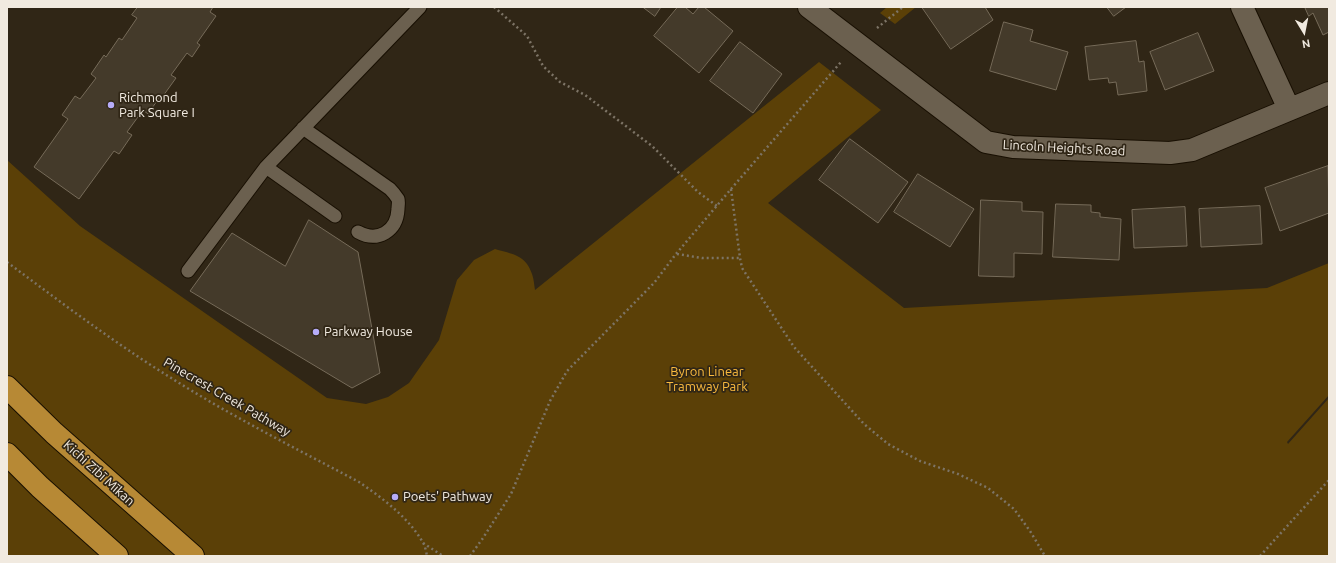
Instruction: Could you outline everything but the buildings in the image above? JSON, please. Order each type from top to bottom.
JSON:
[{"type":"highway","name":"Kichi Zībī Mīkan","points":[[7,387],[54,433],[193,556]]},
{"type":"highway","points":[[7,454],[40,487],[117,556]]},
{"type":"street","name":"Lincoln Heights Road","points":[[809,7],[986,142],[1013,147],[1170,153],[1192,150],[1329,93]]},
{"type":"street","points":[[1242,7],[1289,109]]},
{"type":"lane","points":[[188,271],[266,167],[420,7]]},
{"type":"lane","points":[[303,128],[390,189],[398,200],[398,218],[381,236],[366,236],[358,232]]},
{"type":"lane","points":[[266,167],[335,216]]},
{"type":"path","points":[[494,7],[527,36],[543,66],[560,82],[585,95],[652,146],[698,192],[716,206]]},
{"type":"path","points":[[470,556],[511,494],[550,401],[567,371],[654,283],[716,206],[857,44],[903,7]]},
{"type":"path","points":[[731,189],[742,268],[794,347],[864,424],[888,444],[920,461],[958,474],[988,488],[1014,510],[1030,531],[1045,556]]},
{"type":"path","points":[[676,254],[702,258],[740,258]]},
{"type":"path","name":"Pinecrest Creek Pathway","points":[[7,262],[168,377],[359,482],[379,496],[405,520],[423,542],[427,556]]},
{"type":"path","points":[[1260,556],[1329,480]]},
{"type":"path","points":[[423,542],[443,556]]},
{"type":"green space","points":[[887,7],[916,7],[895,24],[880,13]]},
{"type":"green space","name":"Byron Linear Tramway Park","points":[[819,62],[881,110],[768,203],[904,308],[1267,288],[1329,263],[1329,395],[1287,442],[1288,444],[1329,398],[1329,556],[7,556],[7,160],[80,226],[327,398],[366,404],[388,397],[409,383],[439,340],[457,280],[474,260],[495,249],[518,256],[529,268],[533,278],[535,290]]},
{"type":"place","name":"Richmond Park Square I","points":[[111,105]]},
{"type":"place","name":"Parkway House","points":[[316,332]]},
{"type":"place","name":"Poets' Pathway","points":[[395,497]]}]
